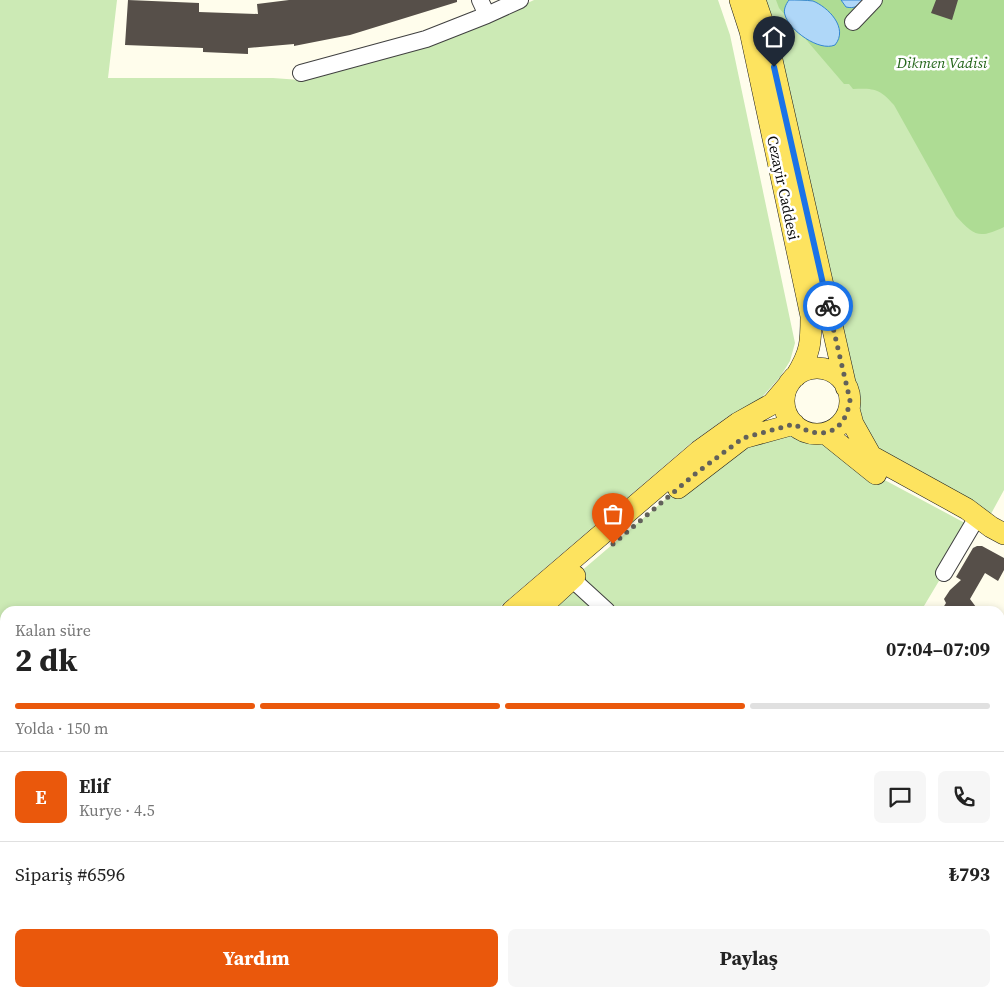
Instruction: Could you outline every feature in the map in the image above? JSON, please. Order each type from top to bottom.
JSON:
[{"type":"main road","name":"Cezayir Caddesi","points":[[740,0],[750,32],[820,314],[846,387]]},
{"type":"main road","name":"Cezayir Caddesi","points":[[755,0],[765,29],[820,314],[806,360],[792,380]]},
{"type":"main road","points":[[518,606],[699,451],[738,423],[772,404],[792,380],[805,370],[815,368],[826,369],[835,373],[846,387],[850,400],[849,409],[843,422],[835,429],[825,433],[813,434],[794,424],[787,415],[784,405],[785,394],[792,380]]},
{"type":"main road","points":[[849,409],[853,424],[871,456],[892,476],[980,523]]},
{"type":"main road","points":[[542,606],[695,474],[743,438],[794,424]]},
{"type":"main road","points":[[825,433],[879,477],[892,476]]},
{"type":"street","points":[[480,0],[487,15]]},
{"type":"street","points":[[301,73],[426,39],[520,0]]},
{"type":"street","points":[[853,22],[874,0]]},
{"type":"street","points":[[944,573],[980,523]]},
{"type":"street","points":[[572,579],[602,606]]},
{"type":"green space","points":[[0,0],[117,0],[108,78],[273,78],[300,80],[485,23],[534,0],[718,0],[730,35],[795,343],[790,361],[780,377],[755,405],[730,415],[691,443],[501,606],[0,606]]},
{"type":"green space","points":[[755,0],[1004,0],[1004,490],[986,523],[871,456],[850,400]]},
{"type":"green space","name":"Dikmen Vadisi","points":[[776,0],[1004,0],[1004,227],[983,234],[973,231],[962,223],[956,216],[894,105],[885,96],[876,91],[853,89],[849,84],[844,84],[779,8]]},
{"type":"green space","points":[[770,429],[803,431],[879,477],[963,522],[973,524],[924,606],[542,606],[695,474]]},
{"type":"water","points":[[789,0],[813,1],[825,8],[835,19],[840,32],[835,45],[828,46],[813,43],[798,33],[784,13]]},
{"type":"water","points":[[841,0],[863,0],[852,8],[846,7]]},
{"type":"building","points":[[128,0],[199,3],[199,12],[258,14],[257,4],[289,0],[457,0],[457,2],[350,35],[294,46],[294,44],[248,48],[248,54],[203,52],[203,48],[125,45]]},
{"type":"building","points":[[936,0],[958,0],[952,20],[931,13]]},
{"type":"building","points":[[982,546],[1004,558],[1004,570],[998,581],[985,573],[970,599],[975,606],[944,606],[946,603],[944,599],[950,590],[961,580],[956,577],[973,548]]},
{"type":"way so far","points":[[613,544],[695,474],[743,438],[770,429],[794,424],[813,434],[825,433],[835,429],[843,422],[850,400],[828,306]]},
{"type":"route","points":[[774,67],[828,306]]}]
